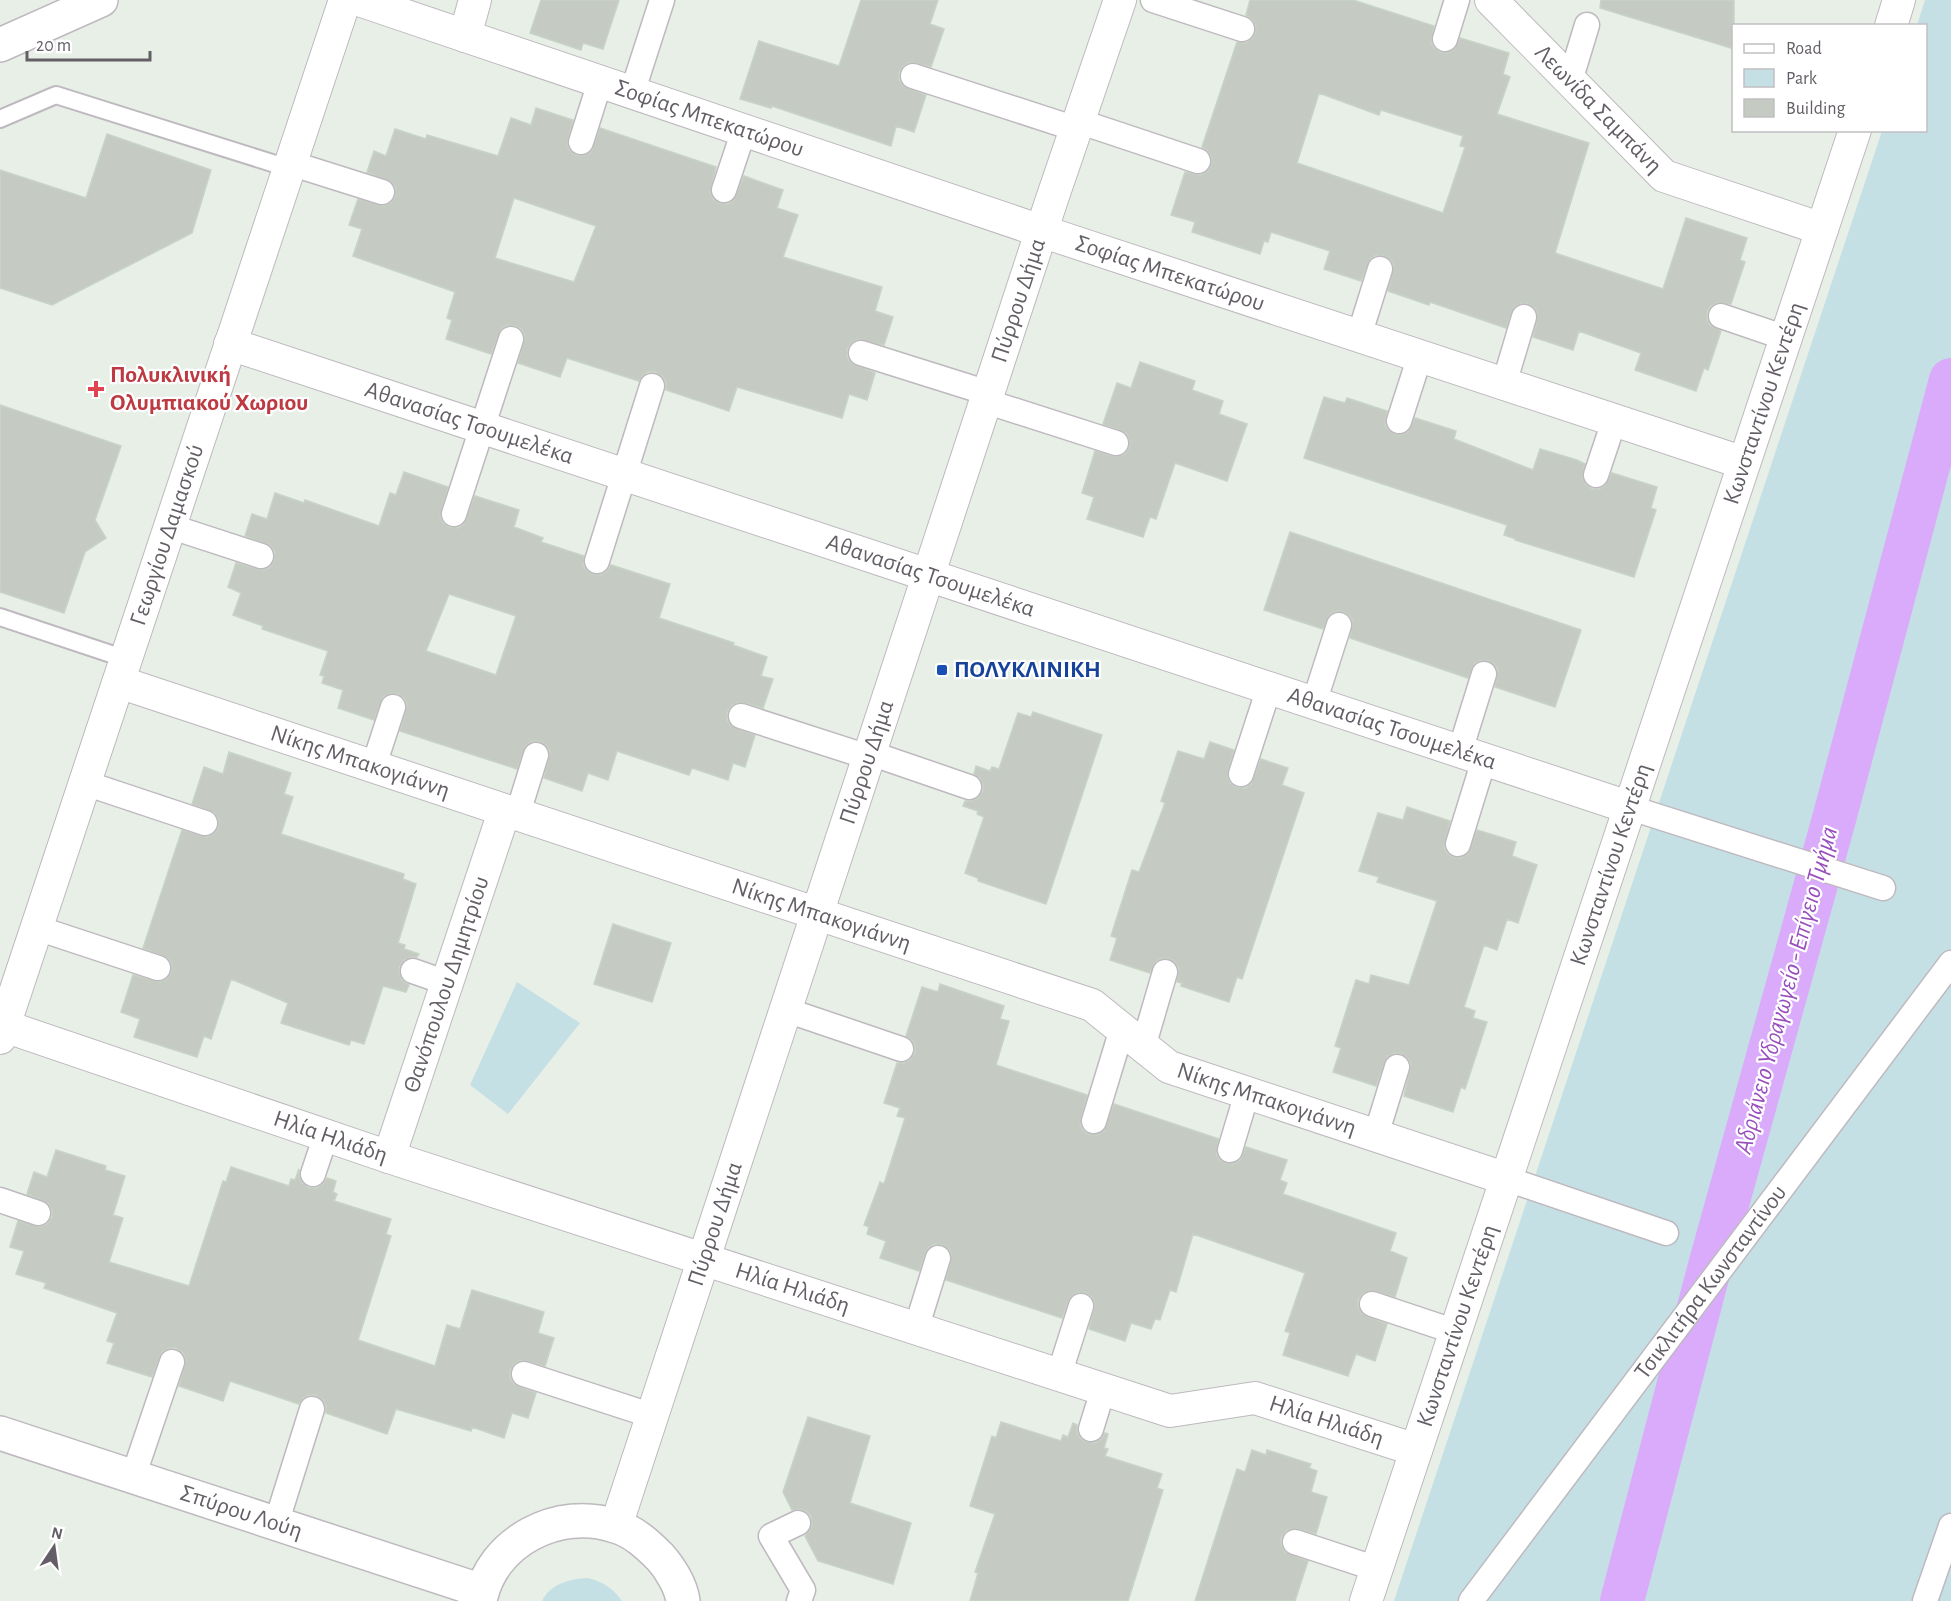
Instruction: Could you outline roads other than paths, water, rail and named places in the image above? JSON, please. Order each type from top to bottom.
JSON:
[{"type":"street","points":[[0,45],[101,0]]},
{"type":"street","name":"Γεωργίου Δαμασκού","points":[[2,1032],[345,0]]},
{"type":"street","name":"Σοφίας Μπεκατώρου","points":[[359,0],[1041,231],[1743,463]]},
{"type":"street","points":[[465,36],[476,0]]},
{"type":"street","points":[[632,93],[662,0]]},
{"type":"street","name":"Πύρρου Δήμα","points":[[616,1526],[1041,231],[1120,0]]},
{"type":"street","points":[[1153,0],[1242,29]]},
{"type":"street","points":[[1445,39],[1457,0]]},
{"type":"street","name":"Λεωνίδα Σαμπάνη","points":[[1491,0],[1664,176],[1822,229]]},
{"type":"street","points":[[1892,24],[1899,0]]},
{"type":"street","points":[[1570,81],[1587,25]]},
{"type":"street","points":[[914,76],[1198,161]]},
{"type":"street","points":[[581,142],[600,82]]},
{"type":"street","points":[[724,190],[744,130]]},
{"type":"street","name":"Κωνσταντίνου Κεντέρη","points":[[1366,1601],[1854,132]]},
{"type":"street","points":[[289,166],[382,192]]},
{"type":"street","points":[[1359,336],[1380,269]]},
{"type":"street","points":[[1721,316],[1786,338]]},
{"type":"street","points":[[1504,384],[1524,317]]},
{"type":"street","points":[[454,514],[511,339]]},
{"type":"street","name":"Αθανασίας Τσουμελέκα","points":[[230,344],[1631,808]]},
{"type":"street","points":[[861,354],[1116,443]]},
{"type":"street","points":[[1399,421],[1420,356]]},
{"type":"street","points":[[597,561],[652,386]]},
{"type":"street","points":[[1596,475],[1614,421]]},
{"type":"street","points":[[169,526],[261,556]]},
{"type":"street","points":[[1314,703],[1339,625]]},
{"type":"street","name":"Νίκης Μπακογιάννη","points":[[122,671],[373,768],[1092,1005],[1169,1067],[1508,1179]]},
{"type":"street","points":[[1458,844],[1484,674]]},
{"type":"street","points":[[1241,774],[1269,688]]},
{"type":"street","points":[[373,768],[393,707]]},
{"type":"street","points":[[741,716],[969,787]]},
{"type":"street","points":[[511,814],[536,755]]},
{"type":"street","points":[[85,783],[205,822]]},
{"type":"street","points":[[1631,808],[1883,888]]},
{"type":"street","name":"Θανόπουλου Δημητρίου","points":[[389,1157],[447,983],[511,814]]},
{"type":"street","points":[[36,928],[158,968]]},
{"type":"street","name":"Τσικλιτήρα Κωνσταντίνου","points":[[1472,1601],[1951,963]]},
{"type":"street","points":[[413,971],[447,983]]},
{"type":"street","points":[[1094,1121],[1165,972]]},
{"type":"street","points":[[786,1010],[901,1049]]},
{"type":"street","name":"Ηλία Ηλιάδη","points":[[2,1032],[326,1135],[1170,1412],[1256,1398],[1416,1450]]},
{"type":"street","points":[[1376,1136],[1397,1067]]},
{"type":"street","points":[[1230,1150],[1247,1093]]},
{"type":"street","points":[[313,1174],[326,1135]]},
{"type":"street","points":[[1508,1179],[1666,1233]]},
{"type":"street","points":[[0,1200],[38,1213]]},
{"type":"street","points":[[916,1329],[938,1258]]},
{"type":"street","points":[[1372,1304],[1456,1332]]},
{"type":"street","points":[[1059,1375],[1081,1306]]},
{"type":"street","points":[[134,1477],[172,1362]]},
{"type":"street","points":[[524,1374],[653,1416]]},
{"type":"street","points":[[1091,1429],[1103,1390]]},
{"type":"street","points":[[276,1524],[312,1409]]},
{"type":"street","name":"Σπύρου Λούη","points":[[0,1433],[276,1524],[481,1596]]},
{"type":"street","points":[[481,1596],[494,1567],[512,1546],[535,1530],[561,1522],[589,1520],[616,1526],[645,1542],[668,1566],[683,1601]]},
{"type":"street","points":[[798,1523],[771,1536],[803,1590],[799,1601]]},
{"type":"street","points":[[1925,1601],[1951,1526]]},
{"type":"street","points":[[1295,1542],[1377,1569]]},
{"type":"lane","points":[[0,119],[56,95],[289,166]]},
{"type":"lane","points":[[0,617],[122,671]]},
{"type":"waterway","name":"Αδριάνειο Υδραγωγείο - Επίγειο Τμήμα","points":[[1622,1601],[1711,1262],[1834,819],[1951,380]]},
{"type":"place","name":"Πολυκλινική Ολυμπιακού Χωριου","points":[[96,389]]},
{"type":"place","name":"ΠΟΛΥΚΛΙΝΙΚΗ","points":[[942,670]]}]
